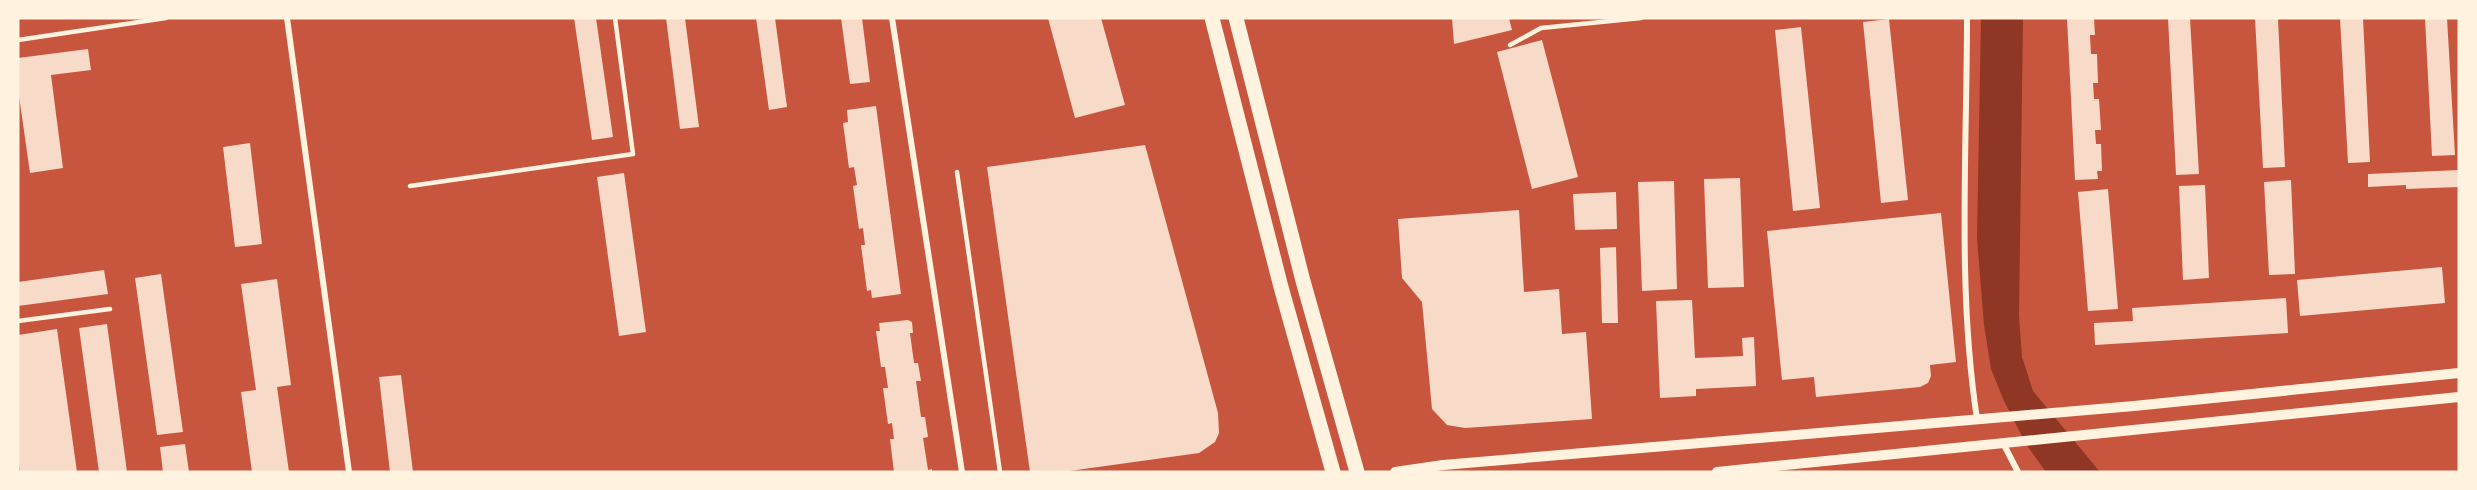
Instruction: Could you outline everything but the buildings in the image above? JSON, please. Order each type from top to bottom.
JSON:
[{"type":"main road","points":[[1212,18],[1281,287],[1333,472]]},
{"type":"main road","points":[[1236,18],[1303,281],[1357,472]]},
{"type":"street","points":[[287,18],[349,472]]},
{"type":"street","points":[[892,18],[962,472]]},
{"type":"street","points":[[1967,18],[1966,278],[1969,345],[1977,419]]},
{"type":"street","points":[[1395,472],[1443,465],[2053,413],[2459,373]]},
{"type":"street","points":[[1717,472],[1777,469],[2020,441],[2459,397]]},
{"type":"street","points":[[2003,443],[2018,472]]},
{"type":"lane","points":[[18,40],[166,18]]},
{"type":"lane","points":[[410,186],[633,154],[615,18]]},
{"type":"lane","points":[[1510,45],[1541,28],[1641,18]]},
{"type":"lane","points":[[957,172],[1000,472]]},
{"type":"lane","points":[[18,321],[110,309]]},
{"type":"shaded area","points":[[1981,18],[2023,18],[2019,316],[2022,357],[2033,391],[2100,472],[2046,472],[2026,444],[1991,369],[1984,325],[1977,238]]}]
